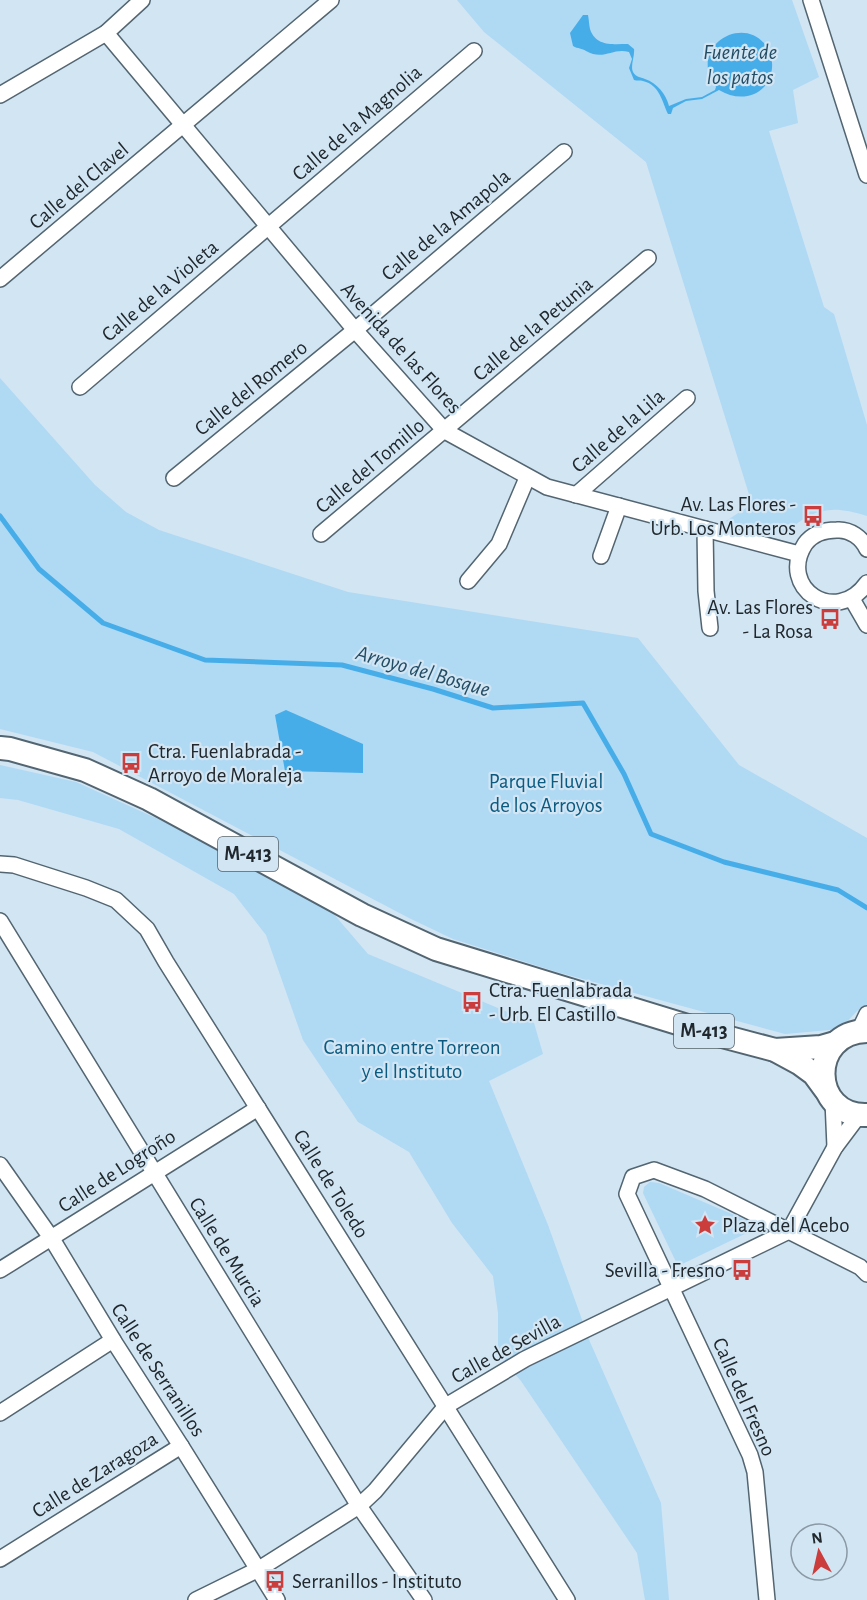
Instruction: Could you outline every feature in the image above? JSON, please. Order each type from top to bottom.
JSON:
[{"type":"main road","name":"M-413","points":[[3,746],[86,770],[139,795],[362,915],[436,950],[707,1032],[775,1050],[814,1074],[841,1108],[863,1115]]},
{"type":"main road","name":"M-413","points":[[775,1050],[822,1047],[835,1043],[864,1025]]},
{"type":"main road","points":[[829,1095],[823,1077],[824,1064],[835,1043]]},
{"type":"street","points":[[0,95],[106,33],[142,0]]},
{"type":"street","name":"Calle del Clavel","points":[[0,279],[331,0]]},
{"type":"street","points":[[811,0],[867,175]]},
{"type":"street","name":"Avenida de las Flores","points":[[106,33],[355,330],[445,431],[547,487],[799,554]]},
{"type":"street","name":"Calle de la Magnolia","points":[[268,227],[474,51]]},
{"type":"street","name":"Calle de la Amapola","points":[[355,330],[564,152]]},
{"type":"street","name":"Calle de la Violeta","points":[[80,387],[268,227]]},
{"type":"street","name":"Calle de la Petunia","points":[[445,431],[648,258]]},
{"type":"street","name":"Calle del Romero","points":[[174,478],[355,330]]},
{"type":"street","name":"Calle de la Lila","points":[[576,495],[687,398]]},
{"type":"street","name":"Calle del Tomillo","points":[[321,534],[445,431]]},
{"type":"street","points":[[468,581],[499,544],[527,478]]},
{"type":"street","points":[[601,556],[619,506]]},
{"type":"street","points":[[705,529],[705,573],[710,628]]},
{"type":"street","points":[[866,546],[854,535],[842,530],[822,531],[809,538],[799,554],[798,574],[804,588],[812,596],[826,602],[838,603],[852,598],[860,593],[867,583]]},
{"type":"street","points":[[852,598],[867,625]]},
{"type":"street","name":"Calle de Toledo","points":[[0,864],[14,865],[116,900],[147,928],[166,962],[567,1600]]},
{"type":"street","name":"Calle de Murcia","points":[[0,921],[359,1506],[424,1600]]},
{"type":"street","points":[[829,1095],[835,1147]]},
{"type":"street","name":"Calle de Logroño","points":[[0,1270],[258,1108]]},
{"type":"street","points":[[789,1232],[835,1147],[863,1115]]},
{"type":"street","name":"Calle de Serranillos","points":[[0,1165],[52,1239],[277,1600]]},
{"type":"street","points":[[671,1287],[627,1194],[633,1177],[654,1170],[705,1189],[860,1268],[867,1274]]},
{"type":"street","name":"Calle de Sevilla","points":[[195,1600],[259,1569],[359,1506],[375,1491],[446,1406],[525,1359],[789,1232]]},
{"type":"street","name":"Calle del Fresno","points":[[671,1287],[750,1455],[755,1472],[767,1600]]},
{"type":"street","points":[[0,1413],[113,1340]]},
{"type":"street","name":"Calle de Zaragoza","points":[[0,1558],[181,1446]]},
{"type":"green space","points":[[457,0],[792,0],[819,77],[793,90],[798,123],[769,131],[824,307],[834,314],[867,425],[867,516],[842,510],[822,511],[803,519],[783,535],[726,521],[752,504],[646,162],[484,32]]},
{"type":"green space","name":"Parque Fluvial de los Arroyos","points":[[0,378],[95,485],[126,512],[159,530],[348,592],[638,638],[739,765],[867,838],[867,1012],[858,1010],[840,1029],[785,1034],[557,972],[453,939],[93,752],[0,729]]},
{"type":"green space","name":"Camino entre Torreon y el Instituto","points":[[0,765],[76,782],[169,824],[332,912],[368,954],[534,1023],[543,1054],[489,1081],[548,1225],[590,1342],[661,1503],[669,1600],[645,1600],[637,1553],[521,1381],[498,1355],[498,1313],[493,1276],[452,1223],[409,1152],[358,1122],[303,1040],[266,935],[234,894],[119,829],[18,800],[0,798]]},
{"type":"green space","name":"Plaza del Acebo","points":[[650,1182],[659,1183],[756,1226],[753,1230],[678,1266],[643,1193],[644,1187]]},
{"type":"water","name":"Fuente de los patos","points":[[583,15],[588,15],[590,29],[596,39],[611,44],[628,44],[634,49],[633,72],[657,86],[669,106],[686,99],[702,97],[715,90],[716,87],[709,72],[708,58],[714,46],[723,38],[735,33],[748,33],[760,39],[771,57],[770,78],[766,85],[754,94],[740,97],[719,90],[702,99],[686,101],[673,108],[671,114],[668,114],[660,94],[653,86],[634,80],[629,68],[632,59],[629,52],[618,51],[598,55],[573,46],[570,33]]},
{"type":"water","points":[[286,710],[363,744],[363,773],[285,771],[275,715]]},
{"type":"waterway","name":"Arroyo del Bosque","points":[[0,516],[39,569],[103,623],[205,660],[342,665],[433,689],[493,708],[583,703],[624,774],[651,834],[724,862],[838,890],[867,908]]},
{"type":"place","name":"Av. Las Flores - Urb. Los Monteros","points":[[813,516]]},
{"type":"place","name":"Av. Las Flores - La Rosa","points":[[830,619]]},
{"type":"place","name":"Ctra. Fuenlabrada - Arroyo de Moraleja","points":[[131,763]]},
{"type":"place","name":"Ctra. Fuenlabrada - Urb. El Castillo","points":[[472,1002]]},
{"type":"place","name":"Plaza del Acebo","points":[[705,1225]]},
{"type":"place","name":"Sevilla - Fresno","points":[[742,1270]]},
{"type":"place","name":"Serranillos - Instituto","points":[[275,1581]]}]
